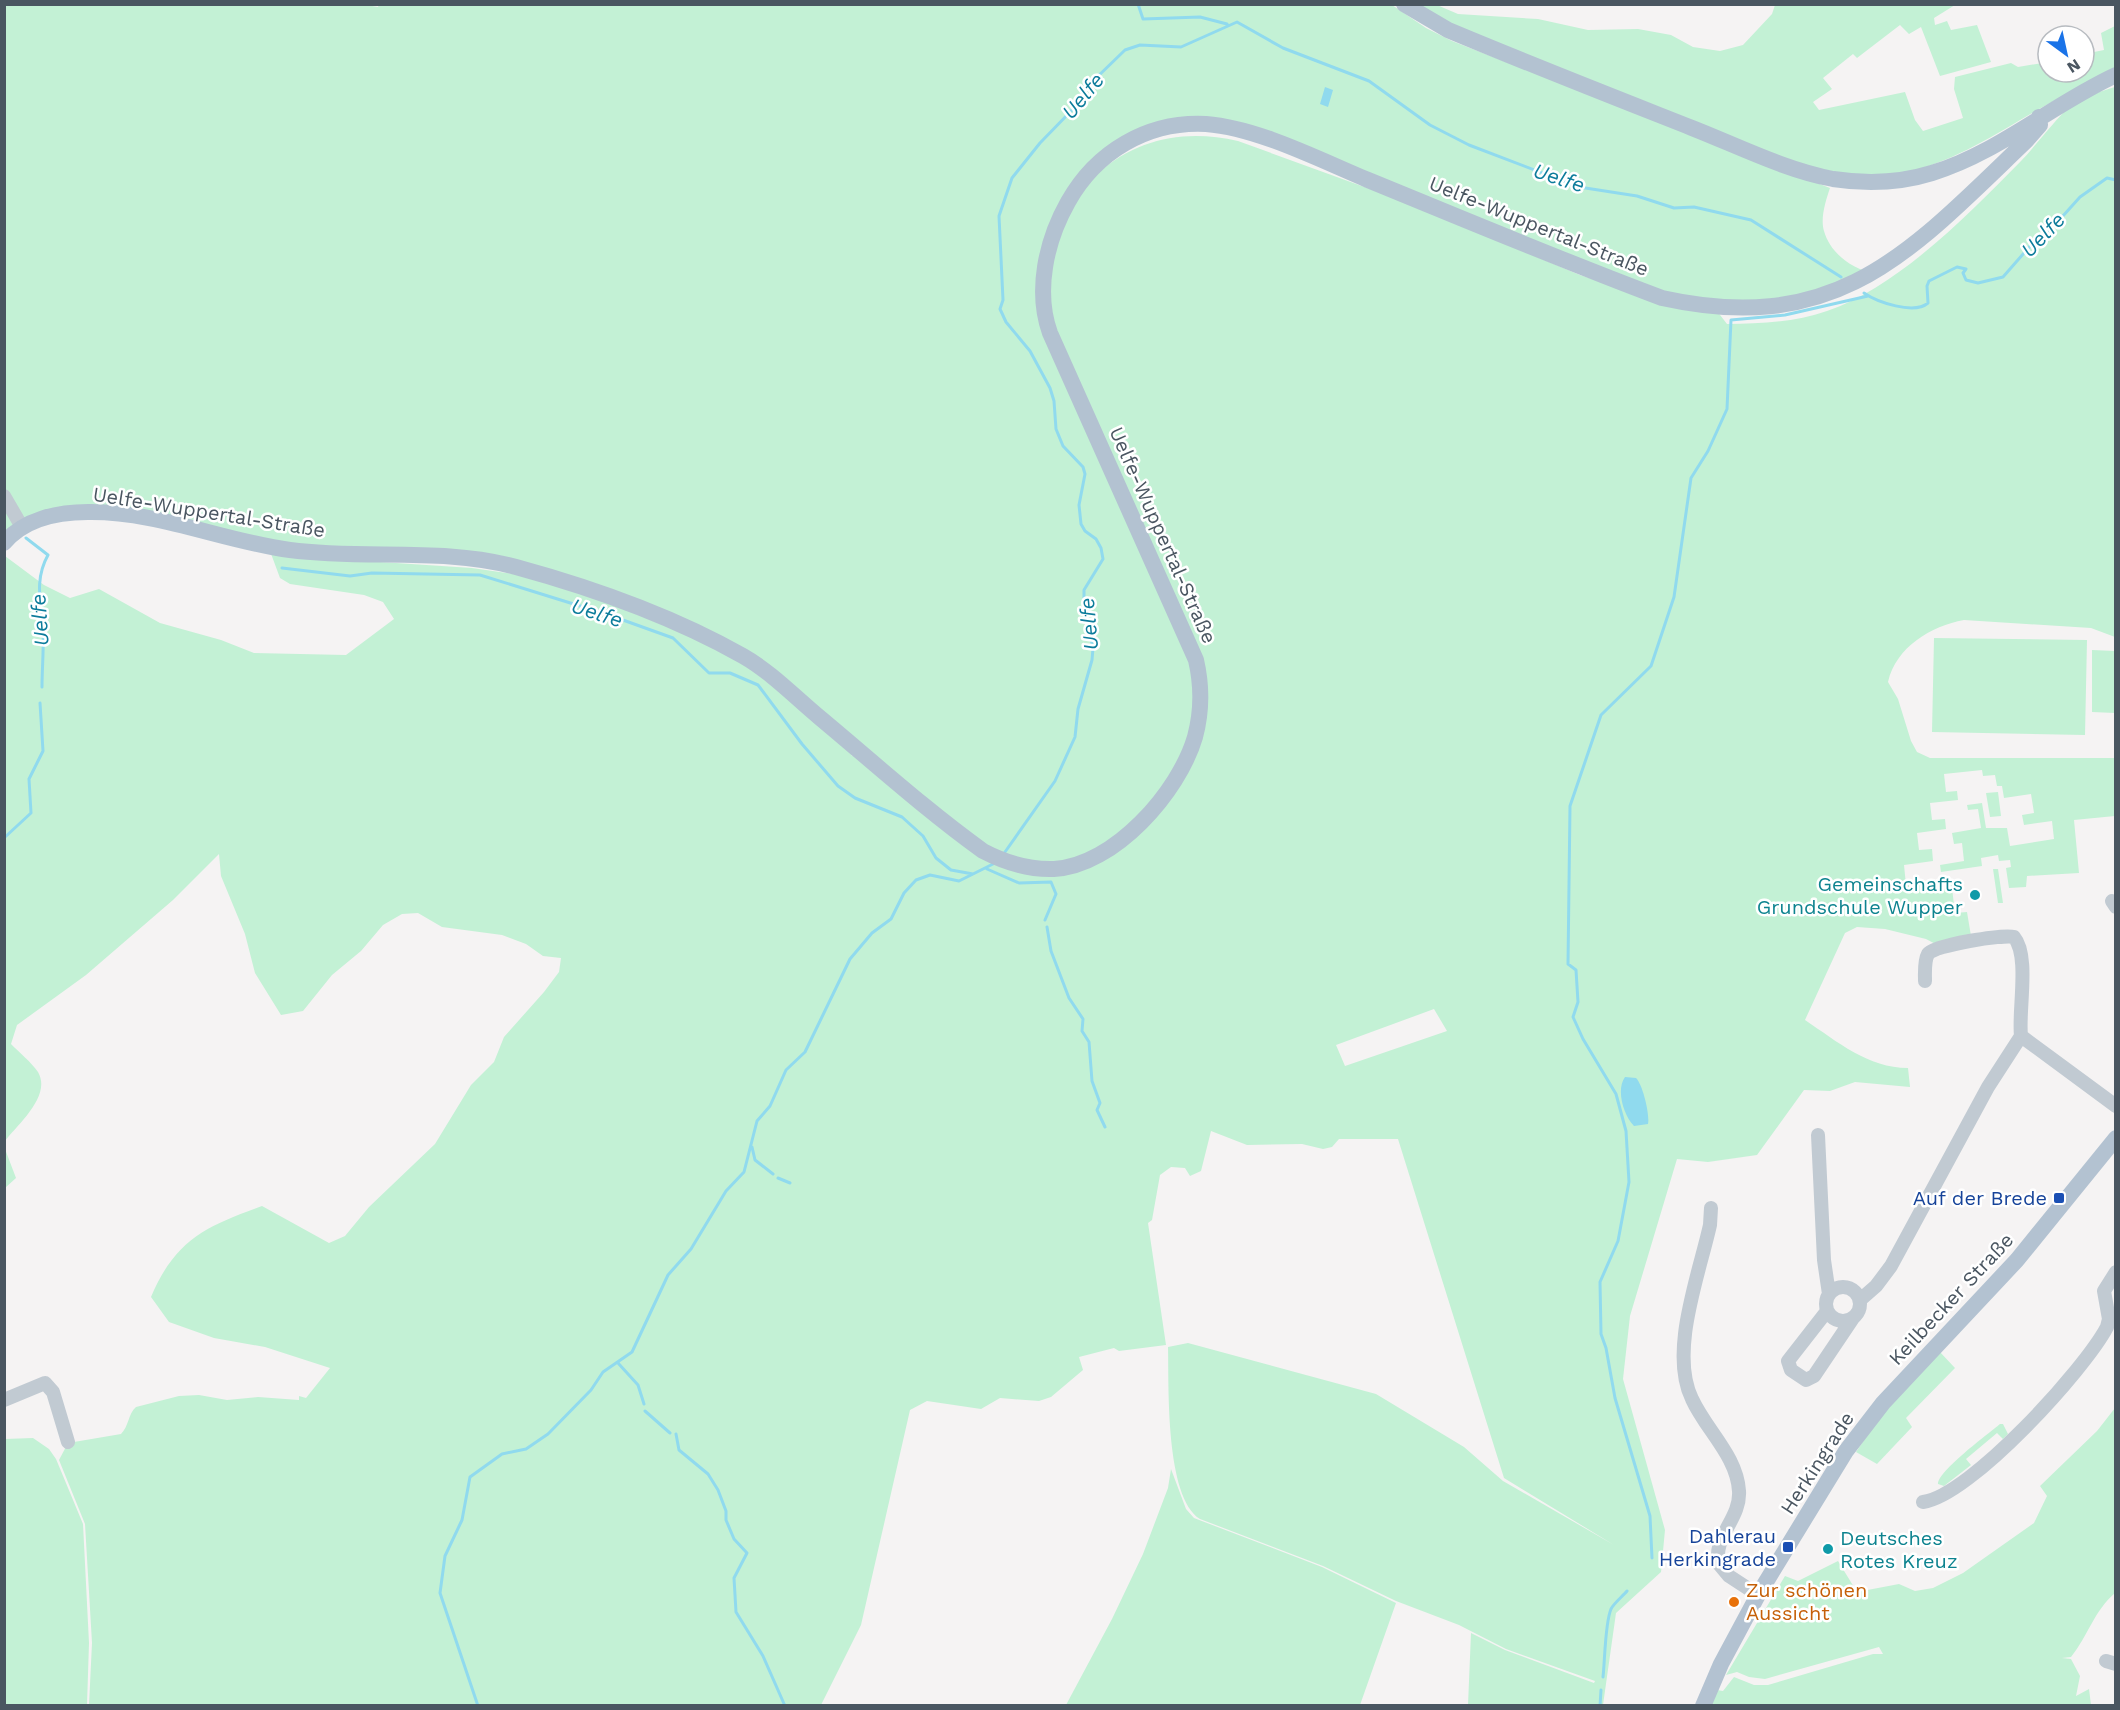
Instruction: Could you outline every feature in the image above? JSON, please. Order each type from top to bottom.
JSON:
[{"type":"main road","points":[[1404,4],[1433,23],[1475,42],[1771,160],[1832,178],[1885,182],[1932,173],[1981,152],[2115,75]]},
{"type":"main road","name":"Uelfe-Wuppertal-Straße","points":[[4,543],[22,527],[59,514],[104,513],[151,520],[288,550],[342,554],[458,556],[516,567],[618,601],[746,658],[983,851],[1009,863],[1031,869],[1068,867],[1088,861],[1116,844],[1137,826],[1165,794],[1193,744],[1201,702],[1196,660],[1050,333],[1044,314],[1043,283],[1055,231],[1079,185],[1112,151],[1142,134],[1167,127],[1205,124],[1231,129],[1304,154],[1662,298],[1709,307],[1733,308],[1813,298],[1852,284],[1891,262],[1925,236],[2026,141],[2040,125],[2039,117]]},
{"type":"main road","name":"Keilbecker Straße","points":[[1883,1403],[2017,1260],[2115,1138]]},
{"type":"main road","name":"Herkingrade","points":[[1703,1706],[1721,1664],[1758,1596],[1846,1451],[1883,1403]]},
{"type":"street","points":[[4,496],[22,527]]},
{"type":"street","points":[[1860,1300],[1876,1286],[1891,1266],[1988,1087],[2021,1036],[2021,959],[2018,942],[2012,936],[1967,942],[1932,950],[1926,960],[1925,981]]},
{"type":"street","points":[[2021,1036],[2115,1106]]},
{"type":"street","points":[[1818,1135],[1824,1260],[1829,1294],[1827,1311],[1788,1361],[1791,1370],[1806,1380],[1814,1376],[1859,1309],[1860,1300],[1854,1291],[1846,1287],[1835,1289],[1829,1294]]},
{"type":"street","points":[[1711,1208],[1710,1225],[1684,1335],[1682,1363],[1691,1398],[1731,1462],[1739,1490],[1735,1514],[1720,1543],[1719,1564],[1729,1576],[1758,1596]]},
{"type":"street","points":[[1923,1502],[1947,1492],[1986,1462],[2017,1436],[2063,1387],[2107,1327],[2109,1319],[2104,1291],[2115,1272]]},
{"type":"street","points":[[1827,1311],[1836,1320],[1853,1318]]},
{"type":"street","points":[[4,1400],[45,1383],[53,1392],[69,1442]]},
{"type":"green space","points":[[361,4],[378,7],[379,4],[1392,5],[1426,28],[1452,41],[1830,188],[1823,220],[1827,239],[1843,259],[1857,268],[1873,273],[1822,294],[1770,305],[1716,306],[1662,298],[1588,270],[1288,146],[1225,126],[1184,124],[1144,134],[1125,143],[1093,168],[1068,202],[1054,233],[1043,283],[1046,317],[1057,348],[1046,313],[1046,276],[1056,237],[1064,218],[1085,185],[1113,161],[1146,144],[1164,139],[1200,136],[1238,141],[1403,201],[1580,275],[1670,305],[1717,311],[1727,324],[1765,323],[1803,318],[1827,311],[1854,300],[1880,285],[1931,247],[1979,203],[2021,161],[2068,108],[2094,94],[2115,87],[2115,637],[2091,628],[1964,620],[1939,627],[1917,640],[1899,658],[1888,682],[1898,699],[1911,741],[1917,752],[1930,758],[2115,758],[2115,816],[2074,820],[2079,873],[2027,876],[2026,887],[2009,888],[2006,868],[2011,867],[2010,860],[1999,861],[1998,855],[1981,858],[1982,866],[1941,872],[1940,865],[1964,861],[1962,843],[1954,844],[1952,833],[1981,828],[1978,809],[1968,810],[1967,805],[1982,803],[1986,828],[2007,828],[2010,846],[2054,839],[2052,821],[2024,825],[2022,815],[2034,813],[2031,794],[2004,798],[2002,786],[1997,786],[1995,775],[1983,776],[1982,770],[1944,774],[1946,792],[1957,791],[1958,800],[1930,803],[1932,820],[1945,819],[1946,829],[1917,833],[1919,850],[1932,849],[1933,861],[1904,865],[1906,885],[1951,880],[1955,913],[1967,912],[1971,936],[1999,932],[1999,937],[1941,947],[1926,939],[1885,929],[1857,927],[1845,933],[1805,1020],[1867,1059],[1893,1067],[1908,1068],[1910,1087],[1855,1082],[1830,1091],[1804,1090],[1757,1155],[1708,1162],[1677,1159],[1630,1316],[1623,1379],[1665,1530],[1661,1572],[1616,1613],[1603,1705],[1468,1705],[1471,1633],[1505,1650],[1594,1683],[1595,1681],[1506,1649],[1459,1625],[1396,1601],[1323,1566],[1200,1519],[1189,1507],[1180,1488],[1171,1439],[1168,1347],[1188,1343],[1376,1394],[1464,1447],[1503,1481],[1614,1545],[1504,1478],[1398,1139],[1339,1139],[1332,1147],[1323,1149],[1302,1144],[1247,1145],[1211,1131],[1201,1171],[1190,1176],[1185,1168],[1171,1167],[1160,1175],[1152,1220],[1148,1223],[1166,1345],[1119,1351],[1114,1348],[1079,1357],[1083,1370],[1051,1397],[1039,1401],[1000,1398],[981,1409],[927,1401],[910,1410],[861,1625],[821,1705],[89,1705],[92,1643],[85,1524],[59,1460],[68,1443],[121,1434],[136,1407],[179,1396],[199,1395],[227,1400],[258,1397],[299,1400],[299,1396],[306,1398],[330,1368],[265,1347],[214,1338],[169,1322],[151,1297],[160,1278],[182,1248],[195,1238],[224,1221],[262,1206],[329,1243],[345,1236],[369,1207],[435,1144],[471,1085],[494,1062],[504,1037],[559,972],[561,958],[543,956],[526,944],[502,935],[442,927],[418,913],[402,914],[383,925],[361,951],[332,975],[303,1011],[281,1015],[255,973],[245,934],[221,876],[219,854],[173,900],[86,975],[17,1025],[11,1044],[38,1072],[41,1081],[40,1091],[31,1110],[5,1141],[5,556],[44,585],[70,598],[99,589],[160,623],[221,640],[254,653],[346,655],[394,619],[383,602],[364,595],[290,584],[280,578],[270,551],[335,559],[472,568],[547,579],[618,603],[743,660],[766,674],[858,752],[851,755],[870,764],[950,825],[782,685],[741,655],[650,613],[544,575],[489,562],[460,558],[289,550],[114,513],[77,512],[43,518],[22,528],[5,543],[4,5]],"holes":[[[1063,361],[1192,639],[1203,678],[1204,716],[1201,734],[1187,769],[1167,801],[1143,830],[1106,858],[1075,869],[1044,872],[1030,869],[1067,867],[1088,861],[1114,846],[1138,827],[1159,804],[1176,778],[1189,749],[1197,720],[1200,690],[1196,660]],[[1434,1009],[1447,1031],[1345,1066],[1336,1045]]]},
{"type":"green space","points":[[1414,5],[1437,5],[1458,14],[1538,19],[1588,30],[1638,29],[1671,35],[1693,47],[1720,51],[1743,45],[1772,14],[1775,5],[1955,5],[1934,18],[1935,25],[1947,21],[1951,30],[1977,25],[1991,62],[1940,76],[1921,27],[1909,34],[1900,25],[1857,58],[1853,54],[1823,78],[1832,89],[1813,102],[1819,110],[1905,92],[1915,120],[1923,131],[1963,118],[1954,89],[1955,77],[2011,63],[2018,67],[2036,64],[2036,84],[2087,84],[1983,142],[1937,163],[1892,175],[1854,175],[1805,165],[1741,142],[1495,45]]},
{"type":"green space","points":[[2115,26],[2115,69],[2096,79],[2096,52],[2104,50],[2101,33]]},
{"type":"green space","points":[[1934,638],[2087,640],[2085,735],[1932,732]]},
{"type":"green space","points":[[2092,650],[2115,651],[2115,713],[2092,712]]},
{"type":"green space","points":[[1998,792],[2001,816],[1990,817],[1986,793]]},
{"type":"green space","points":[[1993,869],[1998,869],[2003,903],[1998,903]]},
{"type":"green space","points":[[5,1149],[16,1178],[4,1188]]},
{"type":"green space","points":[[1939,1351],[1955,1368],[1906,1418],[1912,1427],[1877,1464],[1856,1452],[1884,1410]]},
{"type":"green space","points":[[2115,1408],[2115,1593],[2096,1616],[2071,1657],[2062,1658],[2071,1659],[2080,1676],[2076,1696],[2089,1689],[2091,1705],[1710,1706],[1717,1690],[1723,1691],[1734,1677],[1754,1685],[1768,1685],[1873,1654],[1883,1654],[1879,1647],[1765,1679],[1749,1677],[1737,1672],[1726,1675],[1785,1576],[1798,1581],[1838,1561],[1857,1592],[1899,1584],[1915,1591],[1933,1588],[1963,1573],[2034,1523],[2047,1496],[2040,1486],[2097,1431]]},
{"type":"green space","points":[[2000,1424],[2003,1424],[2008,1434],[2003,1439],[1997,1433],[1966,1459],[1971,1465],[1944,1486],[1938,1484],[1940,1478],[1954,1462]]},
{"type":"green space","points":[[33,1438],[49,1449],[56,1459],[83,1524],[89,1643],[87,1705],[5,1705],[5,1439]]},
{"type":"green space","points":[[1171,1469],[1186,1509],[1194,1518],[1322,1567],[1396,1603],[1360,1705],[1066,1705],[1112,1619],[1143,1554],[1168,1488]]},
{"type":"water","points":[[1325,87],[1333,90],[1328,107],[1320,104]]},
{"type":"water","points":[[1625,1077],[1636,1078],[1639,1082],[1648,1114],[1648,1124],[1634,1126],[1627,1115],[1621,1095],[1622,1082]]},
{"type":"waterway","points":[[1138,4],[1143,19],[1200,17],[1227,24]]},
{"type":"waterway","name":"Uelfe","points":[[1005,852],[1055,781],[1075,737],[1078,709],[1092,660],[1093,648],[1084,610],[1084,590],[1103,559],[1096,539],[1085,531],[1081,524],[1079,505],[1085,474],[1083,467],[1063,446],[1056,429],[1054,401],[1050,388],[1030,351],[1006,322],[1000,309],[1003,300],[999,216],[1012,178],[1040,143],[1073,109],[1092,82],[1125,50],[1140,45],[1181,47],[1237,22],[1283,48],[1369,81],[1430,125],[1469,145],[1579,187],[1637,196],[1674,208],[1694,207],[1751,220],[1841,277]]},
{"type":"waterway","name":"Uelfe","points":[[1864,293],[1886,303],[1914,308],[1928,303],[1929,281],[1957,267],[1966,269],[1963,273],[1966,280],[1978,283],[2003,277],[2031,245],[2053,227],[2080,197],[2107,178],[2116,180]]},
{"type":"waterway","points":[[1652,1558],[1650,1516],[1615,1398],[1606,1348],[1601,1334],[1600,1282],[1618,1241],[1629,1182],[1626,1131],[1616,1094],[1583,1039],[1573,1017],[1578,1002],[1576,970],[1568,964],[1570,806],[1601,715],[1651,666],[1674,597],[1691,478],[1708,451],[1727,409],[1731,320],[1785,315],[1868,296]]},
{"type":"waterway","name":"Uelfe","points":[[26,538],[48,555],[40,582],[43,636],[42,687]]},
{"type":"waterway","name":"Uelfe","points":[[282,568],[350,576],[372,573],[480,575],[609,615],[673,638],[709,673],[730,673],[758,685],[802,744],[838,786],[855,798],[902,817],[923,836],[936,858],[951,870],[973,874],[995,863]]},
{"type":"waterway","name":"Uelfe","points":[[4,838],[31,813],[29,779],[43,751],[40,703]]},
{"type":"waterway","points":[[987,869],[1019,883],[1051,882],[1056,894],[1045,920]]},
{"type":"waterway","points":[[478,1706],[440,1593],[445,1556],[462,1520],[470,1477],[502,1454],[526,1449],[548,1434],[591,1390],[603,1372],[632,1352],[668,1275],[691,1249],[726,1191],[744,1172],[757,1121],[770,1106],[786,1070],[805,1052],[850,959],[872,933],[891,919],[904,893],[916,880],[930,875],[959,881],[973,874]]},
{"type":"waterway","points":[[1047,927],[1051,951],[1069,998],[1083,1019],[1082,1031],[1089,1042],[1092,1081],[1100,1103],[1097,1110],[1105,1127]]},
{"type":"waterway","points":[[752,1147],[755,1160],[773,1174]]},
{"type":"waterway","points":[[778,1178],[790,1183]]},
{"type":"waterway","points":[[618,1363],[638,1385],[644,1404]]},
{"type":"waterway","points":[[645,1411],[670,1433]]},
{"type":"waterway","points":[[676,1434],[679,1450],[708,1474],[718,1490],[734,1539],[747,1553],[734,1578],[736,1612],[763,1656],[785,1706]]},
{"type":"waterway","points":[[1603,1677],[1609,1615],[1612,1607],[1627,1591]]},
{"type":"waterway","points":[[1600,1706],[1601,1690]]},
{"type":"waterway","points":[[1910,1706],[1935,1706]]},
{"type":"place","name":"Gemeinschafts Grundschule Wupper","points":[[1975,895]]},
{"type":"place","name":"Auf der Brede","points":[[2059,1198]]},
{"type":"place","name":"Dahlerau Herkingrade","points":[[1788,1547]]},
{"type":"place","name":"Deutsches Rotes Kreuz","points":[[1828,1549]]},
{"type":"place","name":"Zur schönen Aussicht","points":[[1734,1602]]}]
